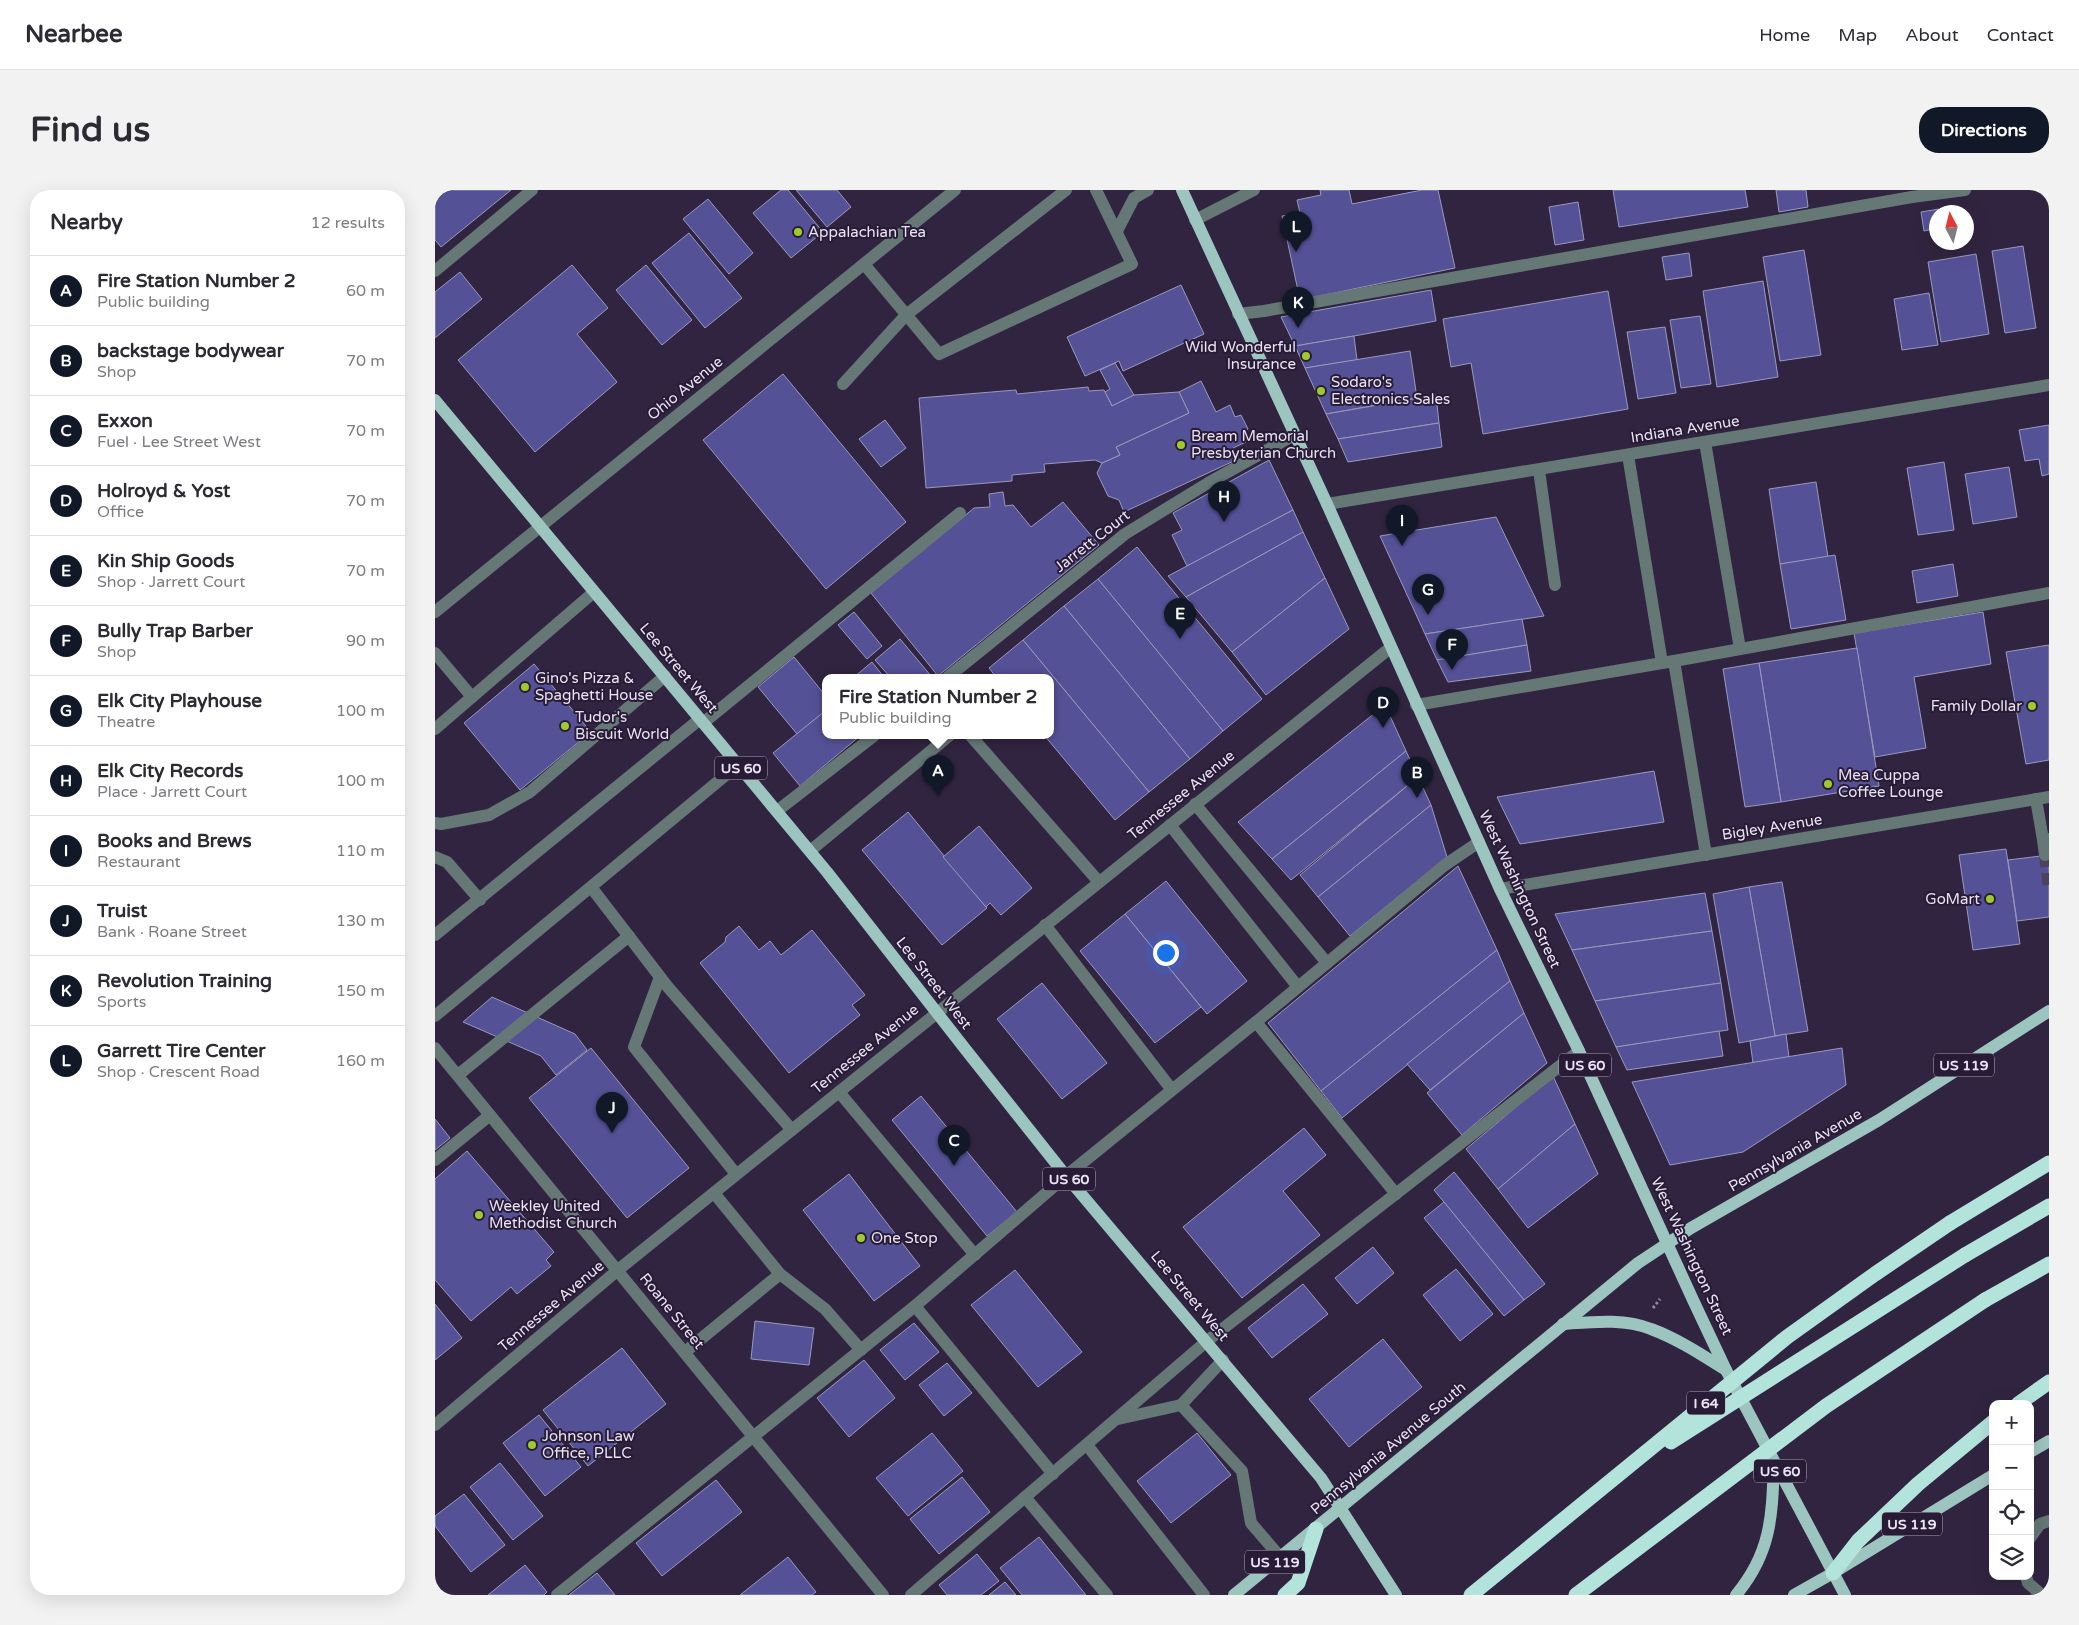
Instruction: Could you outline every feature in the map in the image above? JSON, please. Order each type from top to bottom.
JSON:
[{"type":"highway","name":"I 64","points":[[1471,1595],[1787,1337],[1950,1223],[2049,1163]]},
{"type":"highway","points":[[1605,1485],[1965,1255],[2049,1206]]},
{"type":"highway","points":[[1576,1595],[1826,1406],[1985,1300],[2049,1264]]},
{"type":"highway","points":[[2024,1400],[2049,1382]]},
{"type":"highway","points":[[1833,1573],[1858,1541],[1918,1484],[1989,1425]]},
{"type":"highway","points":[[1285,1595],[1298,1583],[1316,1529]]},
{"type":"main road","name":"West Washington Street","points":[[1182,190],[1327,504],[1390,648],[1479,842],[1579,1051],[1726,1370],[1845,1595]]},
{"type":"main road","name":"Lee Street West","points":[[435,400],[810,851],[1066,1176],[1321,1478],[1396,1595]]},
{"type":"main road","name":"Pennsylvania Avenue","points":[[1563,1324],[1612,1283],[1667,1243],[1879,1120],[2049,1011]]},
{"type":"main road","points":[[1563,1324],[1598,1321],[1650,1328],[1684,1345],[1726,1370]]},
{"type":"main road","name":"Pennsylvania Avenue South","points":[[1234,1595],[1563,1324]]},
{"type":"main road","points":[[2034,1450],[2049,1441]]},
{"type":"main road","points":[[1736,1595],[1752,1572],[1765,1548],[1770,1526],[1774,1461]]},
{"type":"main road","name":"US 119","points":[[1794,1595],[1989,1477]]},
{"type":"street","points":[[435,271],[532,190]]},
{"type":"street","name":"Ohio Avenue","points":[[435,612],[955,190]]},
{"type":"street","points":[[843,384],[906,315],[1066,190]]},
{"type":"street","points":[[864,264],[939,354],[1132,264],[1097,190]]},
{"type":"street","points":[[1117,232],[1134,198],[1148,190]]},
{"type":"street","points":[[1195,220],[1254,190]]},
{"type":"street","points":[[1238,314],[1912,197],[1965,190]]},
{"type":"street","name":"Indiana Avenue","points":[[1327,504],[2049,385]]},
{"type":"street","name":"Jarrett Court","points":[[952,674],[1125,534],[1208,483],[1295,435]]},
{"type":"street","points":[[1705,442],[1740,649]]},
{"type":"street","points":[[1628,455],[1705,855]]},
{"type":"street","points":[[1539,470],[1555,585]]},
{"type":"street","points":[[435,936],[960,513]]},
{"type":"street","points":[[435,729],[594,592]]},
{"type":"street","points":[[1416,705],[1668,662],[2049,593]]},
{"type":"street","name":"Tennessee Avenue","points":[[435,1425],[736,1174],[1390,648]]},
{"type":"street","points":[[435,653],[472,697]]},
{"type":"street","points":[[435,823],[441,824],[489,815],[530,792],[665,676]]},
{"type":"street","points":[[777,811],[870,739]]},
{"type":"street","points":[[810,851],[945,739]]},
{"type":"street","points":[[974,739],[1099,882]]},
{"type":"street","points":[[435,1016],[738,764]]},
{"type":"street","points":[[2043,798],[2046,840],[2045,856]]},
{"type":"street","name":"Bigley Avenue","points":[[1501,889],[2043,798]]},
{"type":"street","points":[[1195,804],[1327,963]]},
{"type":"street","points":[[1170,825],[1298,987]]},
{"type":"street","points":[[557,1595],[915,1306],[1066,1176],[1445,865],[1479,842]]},
{"type":"street","points":[[435,857],[447,862],[480,900]]},
{"type":"street","points":[[591,887],[659,977],[791,1130]]},
{"type":"street","points":[[1045,925],[1172,1090]]},
{"type":"street","points":[[458,1075],[629,936]]},
{"type":"street","points":[[659,977],[635,1046],[736,1174]]},
{"type":"street","points":[[1256,1022],[1396,1194]]},
{"type":"street","name":"Roane Street","points":[[435,1048],[619,1270],[883,1595]]},
{"type":"street","points":[[911,1595],[1207,1341],[1579,1051]]},
{"type":"street","points":[[839,1092],[975,1255]]},
{"type":"street","points":[[435,1160],[490,1114]]},
{"type":"street","points":[[714,1193],[780,1274],[825,1309],[861,1350]]},
{"type":"street","points":[[685,1352],[780,1274]]},
{"type":"street","points":[[915,1306],[1053,1474]]},
{"type":"street","points":[[1117,1419],[1181,1406],[1223,1360]]},
{"type":"street","points":[[1181,1406],[1242,1471],[1251,1523],[1280,1558]]},
{"type":"street","points":[[1087,1445],[1204,1595]]},
{"type":"street","points":[[1025,1497],[1107,1595]]},
{"type":"street","points":[[2032,1535],[2040,1524],[2049,1521]]},
{"type":"street","points":[[2028,1580],[2028,1583],[2042,1595]]},
{"type":"path","points":[[1651,1310],[1660,1299]]},
{"type":"building","points":[[435,190],[511,190],[441,247],[435,240]]},
{"type":"building","points":[[781,190],[788,190],[823,232],[791,258],[753,213]]},
{"type":"building","points":[[796,190],[837,190],[851,207],[827,227]]},
{"type":"building","points":[[1320,190],[1349,190],[1352,204],[1422,190],[1438,190],[1455,268],[1300,300],[1282,216],[1300,213],[1297,200],[1321,195]]},
{"type":"building","points":[[1613,190],[1745,190],[1748,207],[1619,227]]},
{"type":"building","points":[[1776,190],[1806,190],[1808,207],[1779,212]]},
{"type":"building","points":[[708,199],[753,253],[729,274],[683,219]]},
{"type":"building","points":[[1578,202],[1584,240],[1555,245],[1549,207]]},
{"type":"building","points":[[1929,211],[1929,230],[1924,231],[1921,212]]},
{"type":"building","points":[[689,233],[742,298],[705,328],[652,263]]},
{"type":"building","points":[[2023,246],[2036,328],[2005,333],[1992,251]]},
{"type":"building","points":[[1804,250],[1821,355],[1780,361],[1763,257]]},
{"type":"building","points":[[1689,253],[1692,276],[1666,280],[1662,257]]},
{"type":"building","points":[[1976,254],[1989,334],[1941,342],[1928,262]]},
{"type":"building","points":[[572,265],[608,308],[577,334],[617,382],[535,452],[458,360]]},
{"type":"building","points":[[646,265],[692,320],[662,345],[616,290]]},
{"type":"building","points":[[460,272],[482,299],[435,338],[435,292]]},
{"type":"building","points":[[1763,281],[1778,377],[1717,387],[1703,291]]},
{"type":"building","points":[[1181,285],[1204,334],[1123,371],[1119,361],[1085,376],[1067,337]]},
{"type":"building","points":[[1431,290],[1436,321],[1354,336],[1295,346],[1281,317]]},
{"type":"building","points":[[1608,291],[1628,409],[1483,434],[1471,363],[1451,367],[1443,319]]},
{"type":"building","points":[[1929,293],[1938,345],[1902,350],[1894,299]]},
{"type":"building","points":[[1700,316],[1711,384],[1681,388],[1670,320]]},
{"type":"building","points":[[1665,327],[1676,393],[1638,399],[1627,332]]},
{"type":"building","points":[[1354,336],[1357,360],[1305,368],[1295,346]]},
{"type":"building","points":[[1410,351],[1417,398],[1326,414],[1305,368]]},
{"type":"building","points":[[1115,363],[1134,395],[1112,406],[1105,392],[1110,389],[1100,370]]},
{"type":"building","points":[[783,374],[906,522],[826,589],[703,440]]},
{"type":"building","name":"Bream Memorial Presbyterian Church","points":[[1201,381],[1216,412],[1230,405],[1235,417],[1241,415],[1248,429],[1241,433],[1246,442],[1233,448],[1238,459],[1124,512],[1119,500],[1108,496],[1097,473],[1102,463],[1120,455],[1116,447],[1189,413],[1179,392]]},
{"type":"building","points":[[1088,387],[1089,391],[1104,390],[1112,406],[1134,395],[1179,392],[1189,413],[1116,447],[1120,455],[1102,463],[1095,460],[1044,464],[1045,472],[1012,475],[1012,481],[926,488],[919,398],[1016,390],[1017,394]]},
{"type":"building","points":[[1436,395],[1439,423],[1338,439],[1326,414]]},
{"type":"building","points":[[885,420],[906,448],[881,467],[859,439]]},
{"type":"building","points":[[1439,423],[1442,447],[1348,462],[1338,439]]},
{"type":"building","points":[[2049,425],[2049,474],[2042,476],[2039,459],[2025,461],[2019,430]]},
{"type":"building","points":[[1269,460],[1293,510],[1187,566],[1172,535],[1182,530],[1173,513]]},
{"type":"building","points":[[1944,462],[1954,530],[1918,535],[1907,468]]},
{"type":"building","points":[[2009,467],[2017,517],[1973,524],[1965,474]]},
{"type":"building","points":[[1816,482],[1828,557],[1780,564],[1769,489]]},
{"type":"building","points":[[1003,492],[1005,506],[1013,505],[1031,527],[1063,502],[1099,545],[940,674],[936,674],[871,593],[974,508],[990,507],[989,494]]},
{"type":"building","points":[[1293,510],[1303,532],[1186,597],[1168,576]]},
{"type":"building","points":[[1496,517],[1544,616],[1425,634],[1380,536]]},
{"type":"building","points":[[1303,532],[1325,578],[1232,652],[1186,597]]},
{"type":"building","points":[[1137,547],[1262,699],[1223,731],[1098,579]]},
{"type":"building","points":[[1835,555],[1846,620],[1791,629],[1780,564]]},
{"type":"building","points":[[1953,564],[1958,596],[1917,603],[1912,571]]},
{"type":"building","points":[[1325,578],[1349,629],[1266,695],[1232,652]]},
{"type":"building","points":[[1098,579],[1223,731],[1190,759],[1064,606]]},
{"type":"building","points":[[1064,606],[1190,759],[1149,792],[1054,677],[1054,674],[1051,674],[1023,640]]},
{"type":"building","points":[[854,612],[882,646],[867,659],[838,625]]},
{"type":"building","points":[[1983,612],[1991,664],[1914,677],[1926,748],[1875,757],[1854,633]]},
{"type":"building","points":[[1522,619],[1527,645],[1437,660],[1425,634]]},
{"type":"building","points":[[900,639],[929,674],[887,674],[875,660]]},
{"type":"building","points":[[1023,640],[1051,674],[994,674],[989,668]]},
{"type":"building","points":[[1527,645],[1531,671],[1448,682],[1437,660]]},
{"type":"building","name":"Family Dollar","points":[[2049,645],[2049,760],[2026,764],[2006,652]]},
{"type":"building","points":[[1857,648],[1879,786],[1781,802],[1759,663]]},
{"type":"building","points":[[794,657],[822,691],[822,713],[797,734],[758,687]]},
{"type":"building","points":[[872,662],[882,674],[858,674]]},
{"type":"building","points":[[1759,663],[1781,802],[1745,807],[1723,669]]},
{"type":"building","points":[[534,664],[591,732],[520,790],[464,723]]},
{"type":"building","points":[[1054,677],[1149,792],[1115,820],[1047,739],[1054,739]]},
{"type":"building","points":[[1385,705],[1406,751],[1272,859],[1238,822]]},
{"type":"building","points":[[822,713],[822,739],[856,739],[800,786],[773,753]]},
{"type":"building","points":[[1406,751],[1418,777],[1291,880],[1272,859]]},
{"type":"building","points":[[1654,771],[1664,822],[1520,844],[1497,797]]},
{"type":"building","points":[[1418,777],[1431,805],[1318,897],[1300,875]]},
{"type":"building","points":[[1431,805],[1447,857],[1350,936],[1318,897]]},
{"type":"building","points":[[908,812],[987,908],[942,945],[862,850]]},
{"type":"building","points":[[979,826],[1032,888],[1001,915],[990,903],[986,907],[943,857]]},
{"type":"building","name":"GoMart","points":[[2006,849],[2020,944],[1973,950],[1959,855]]},
{"type":"building","name":"GoMart","points":[[2049,855],[2049,917],[2017,921],[2008,860]]},
{"type":"building","points":[[1458,866],[1497,950],[1321,1091],[1268,1023]]},
{"type":"building","points":[[1166,881],[1247,981],[1207,1014],[1125,914]]},
{"type":"building","points":[[1782,882],[1808,1031],[1775,1036],[1749,887]]},
{"type":"building","points":[[1749,887],[1775,1036],[1739,1043],[1713,894]]},
{"type":"building","points":[[1705,893],[1712,931],[1572,950],[1555,914]]},
{"type":"building","points":[[1125,914],[1201,1007],[1155,1043],[1080,951]]},
{"type":"building","points":[[739,926],[759,950],[770,941],[781,955],[812,930],[865,995],[852,1005],[860,1015],[789,1073],[700,963],[725,942],[726,937]]},
{"type":"building","points":[[1712,931],[1721,983],[1595,1001],[1572,950]]},
{"type":"building","points":[[1497,950],[1510,981],[1342,1118],[1321,1091]]},
{"type":"building","points":[[1510,981],[1524,1013],[1430,1090],[1407,1064]]},
{"type":"building","points":[[1042,983],[1107,1063],[1062,1099],[997,1019]]},
{"type":"building","points":[[1721,983],[1728,1030],[1616,1047],[1595,1001]]},
{"type":"building","points":[[492,997],[575,1034],[587,1050],[556,1075],[541,1056],[463,1022]]},
{"type":"building","points":[[1524,1013],[1547,1063],[1462,1135],[1427,1093]]},
{"type":"building","points":[[1719,1031],[1723,1056],[1627,1070],[1616,1047]]},
{"type":"building","points":[[1786,1034],[1789,1057],[1753,1063],[1750,1041]]},
{"type":"building","points":[[591,1048],[689,1168],[627,1218],[529,1098]]},
{"type":"building","points":[[1842,1048],[1846,1085],[1743,1152],[1670,1165],[1632,1082]]},
{"type":"building","points":[[1553,1076],[1575,1124],[1498,1189],[1466,1149]]},
{"type":"building","points":[[921,1096],[1017,1212],[987,1236],[892,1120]]},
{"type":"building","points":[[435,1119],[450,1138],[435,1150]]},
{"type":"building","points":[[1575,1124],[1598,1174],[1528,1228],[1498,1189]]},
{"type":"building","points":[[1304,1128],[1326,1155],[1283,1191],[1320,1235],[1242,1298],[1183,1227]]},
{"type":"building","name":"Weekley United Methodist Church","points":[[467,1151],[554,1252],[546,1260],[551,1266],[517,1294],[511,1287],[471,1321],[435,1280],[435,1179]]},
{"type":"building","points":[[1454,1172],[1545,1284],[1524,1300],[1434,1190]]},
{"type":"building","name":"One Stop","points":[[849,1174],[920,1266],[874,1301],[803,1210]]},
{"type":"building","points":[[1444,1202],[1524,1300],[1504,1316],[1424,1218]]},
{"type":"building","points":[[1373,1247],[1394,1273],[1357,1304],[1335,1278]]},
{"type":"building","points":[[1456,1269],[1493,1314],[1460,1341],[1423,1295]]},
{"type":"building","points":[[1015,1270],[1082,1352],[1038,1387],[971,1305]]},
{"type":"building","points":[[1303,1284],[1328,1314],[1272,1358],[1248,1328]]},
{"type":"building","points":[[435,1304],[462,1338],[435,1360]]},
{"type":"building","points":[[755,1321],[814,1328],[809,1365],[751,1359]]},
{"type":"building","points":[[914,1323],[939,1352],[905,1380],[880,1350]]},
{"type":"building","points":[[1383,1339],[1422,1387],[1349,1447],[1309,1399]]},
{"type":"building","points":[[622,1348],[666,1404],[588,1466],[543,1410]]},
{"type":"building","points":[[864,1360],[895,1398],[849,1437],[817,1398]]},
{"type":"building","points":[[947,1363],[972,1393],[944,1416],[919,1385]]},
{"type":"building","points":[[539,1415],[581,1467],[545,1496],[503,1443]]},
{"type":"building","points":[[932,1433],[963,1471],[908,1516],[876,1478]]},
{"type":"building","points":[[1197,1433],[1231,1475],[1171,1523],[1137,1481]]},
{"type":"building","points":[[500,1463],[543,1516],[513,1540],[470,1487]]},
{"type":"building","points":[[962,1477],[990,1512],[939,1554],[910,1519]]},
{"type":"building","points":[[716,1480],[742,1512],[662,1576],[636,1543]]},
{"type":"building","points":[[464,1494],[505,1545],[471,1572],[435,1526],[435,1516]]},
{"type":"building","points":[[1039,1537],[1086,1595],[1022,1595],[1000,1568]]},
{"type":"building","points":[[977,1554],[999,1581],[981,1595],[947,1595],[939,1585]]},
{"type":"building","points":[[788,1557],[816,1592],[812,1595],[740,1595]]},
{"type":"building","points":[[525,1565],[547,1592],[544,1595],[488,1595]]},
{"type":"building","points":[[597,1573],[615,1595],[569,1595]]},
{"type":"building","points":[[1005,1582],[1016,1595],[989,1595]]},
{"type":"tunnel","points":[[2045,855],[2049,887]]},
{"type":"place","name":"Appalachian Tea","points":[[798,232]]},
{"type":"place","name":"Garrett Tire Center","points":[[1296,252]]},
{"type":"place","name":"Revolution Training","points":[[1298,328]]},
{"type":"place","name":"Wild Wonderful Insurance","points":[[1306,356]]},
{"type":"place","name":"Sodaro's Electronics Sales","points":[[1321,391]]},
{"type":"place","name":"Bream Memorial Presbyterian Church","points":[[1181,445]]},
{"type":"place","name":"Elk City Records","points":[[1224,522]]},
{"type":"place","name":"Books and Brews","points":[[1402,546]]},
{"type":"place","name":"Elk City Playhouse","points":[[1428,615]]},
{"type":"place","name":"Kin Ship Goods","points":[[1180,639]]},
{"type":"place","name":"Bully Trap Barber","points":[[1452,670]]},
{"type":"place","name":"Gino's Pizza & Spaghetti House","points":[[525,687]]},
{"type":"place","name":"Family Dollar","points":[[2032,706]]},
{"type":"place","name":"Tudor's Biscuit World","points":[[565,726]]},
{"type":"place","name":"Holroyd & Yost","points":[[1383,728]]},
{"type":"place","name":"Mea Cuppa Coffee Lounge","points":[[1828,784]]},
{"type":"place","name":"Fire Station Number 2","points":[[938,796]]},
{"type":"place","name":"backstage bodywear","points":[[1417,798]]},
{"type":"place","name":"GoMart","points":[[1990,899]]},
{"type":"place","name":"Truist","points":[[612,1133]]},
{"type":"place","name":"Exxon","points":[[954,1166]]},
{"type":"place","name":"Weekley United Methodist Church","points":[[479,1215]]},
{"type":"place","name":"One Stop","points":[[861,1238]]},
{"type":"place","name":"Johnson Law Office, PLLC","points":[[532,1445]]}]
